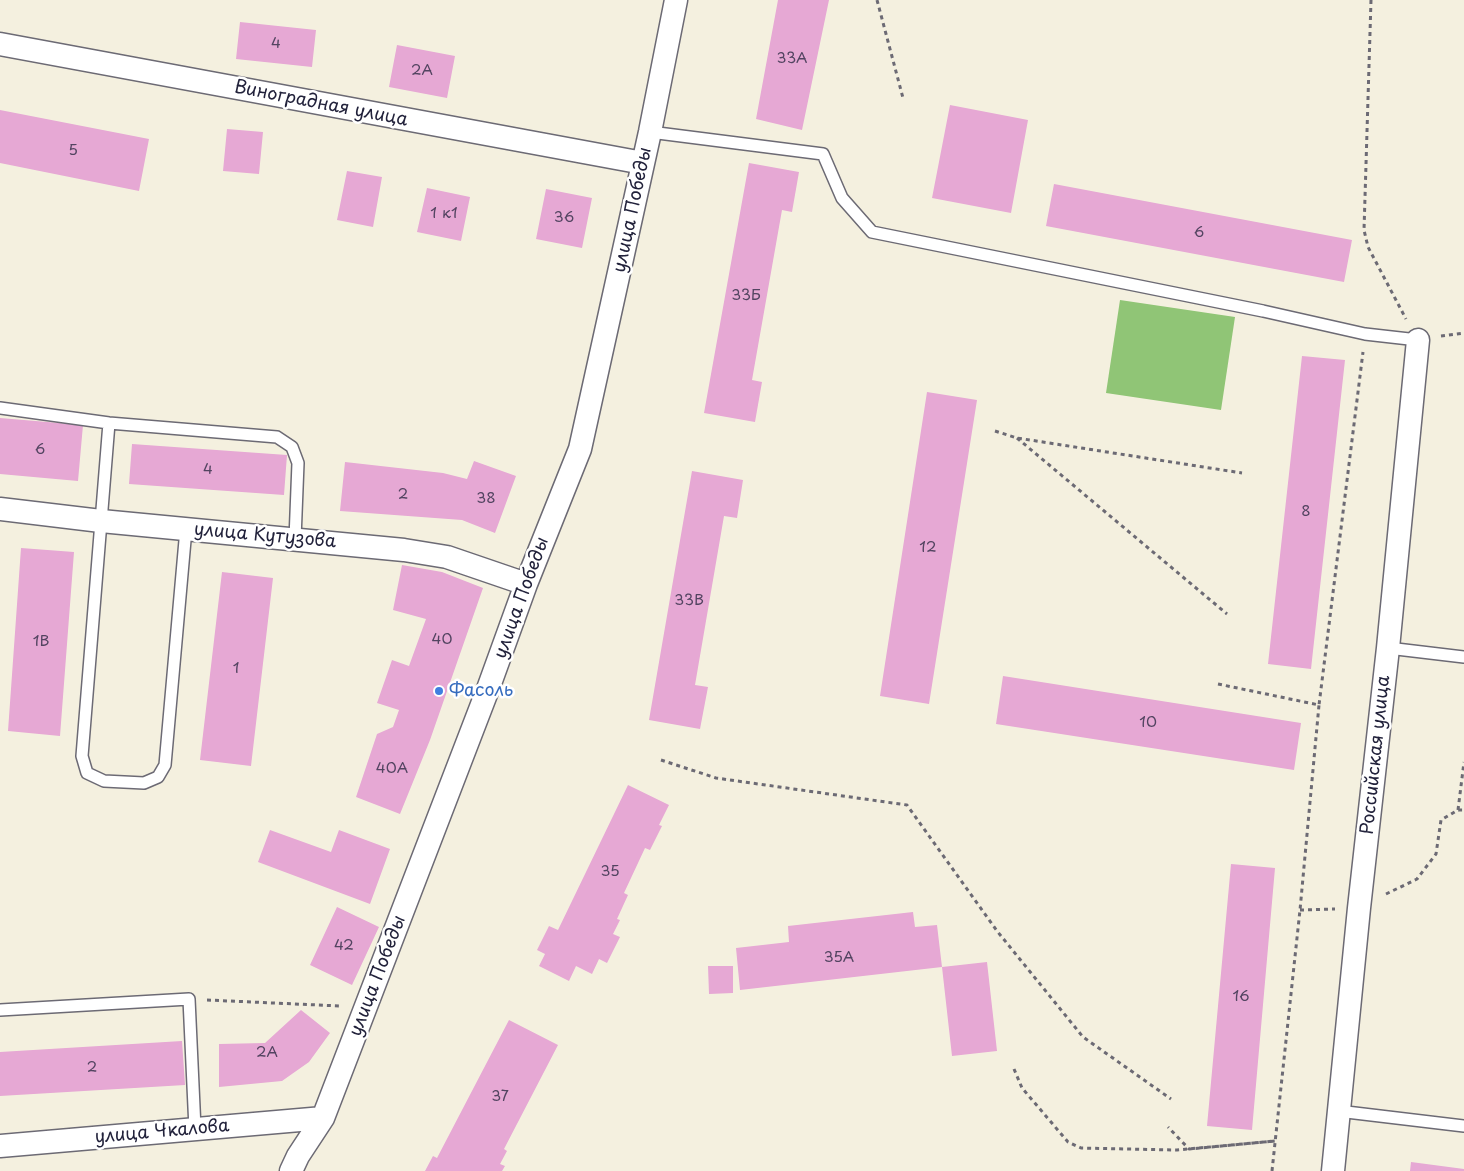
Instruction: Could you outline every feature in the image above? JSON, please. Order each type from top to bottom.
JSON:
[{"type":"street","name":"улица Победы","points":[[291,1171],[298,1156],[324,1118],[488,689],[526,584],[580,448],[650,132],[676,0]]},
{"type":"street","name":"Виноградная улица","points":[[0,44],[643,163]]},
{"type":"street","name":"Российская улица","points":[[1333,1171],[1358,908],[1388,648],[1418,340]]},
{"type":"street","name":"улица Кутузова","points":[[0,510],[404,550],[447,557],[526,584]]},
{"type":"street","name":"улица Чкалова","points":[[0,1146],[324,1118]]},
{"type":"lane","points":[[650,132],[823,154],[842,198],[872,232],[1263,311],[1365,334],[1418,340]]},
{"type":"lane","points":[[0,408],[109,423],[276,437],[292,447],[298,463],[295,538]]},
{"type":"lane","points":[[109,423],[82,756],[87,773],[104,781],[144,783],[158,777],[165,765],[186,529]]},
{"type":"lane","points":[[1388,648],[1464,657]]},
{"type":"lane","points":[[0,1010],[189,1000],[196,1129]]},
{"type":"lane","points":[[1338,1111],[1464,1126]]},
{"type":"path","points":[[877,0],[903,98]]},
{"type":"path","points":[[1371,0],[1364,230],[1368,247],[1418,340],[1464,333]]},
{"type":"path","points":[[1272,1171],[1300,910],[1319,705],[1365,334]]},
{"type":"path","points":[[995,431],[1016,438],[1242,473]]},
{"type":"path","points":[[1016,438],[1226,614]]},
{"type":"path","points":[[1218,684],[1319,705]]},
{"type":"path","points":[[661,760],[716,778],[907,805],[997,931],[1083,1037],[1171,1099]]},
{"type":"path","points":[[1458,810],[1464,762]]},
{"type":"path","points":[[1300,910],[1358,908],[1417,879],[1436,854],[1441,820],[1458,810],[1464,810]]},
{"type":"path","points":[[189,1000],[366,1007]]},
{"type":"path","points":[[1014,1069],[1022,1088],[1056,1129],[1068,1142],[1081,1148],[1177,1150],[1275,1141]]},
{"type":"path","points":[[1168,1127],[1189,1149],[1275,1141]]},
{"type":"green space","points":[[1120,300],[1235,317],[1221,410],[1106,393]]},
{"type":"building","points":[[778,0],[829,0],[802,130],[756,119]]},
{"type":"building","points":[[240,22],[316,30],[312,67],[236,59]]},
{"type":"building","points":[[397,45],[455,56],[447,98],[389,87]]},
{"type":"building","points":[[950,105],[1028,120],[1011,213],[932,198]]},
{"type":"building","points":[[0,110],[149,139],[139,191],[0,163]]},
{"type":"building","points":[[227,129],[263,132],[259,174],[223,171]]},
{"type":"building","points":[[749,163],[799,172],[792,212],[782,210],[752,380],[762,382],[755,422],[704,413]]},
{"type":"building","points":[[347,171],[382,177],[373,227],[337,220]]},
{"type":"building","points":[[1054,184],[1352,240],[1344,282],[1046,226]]},
{"type":"building","points":[[427,188],[470,197],[461,241],[417,232]]},
{"type":"building","points":[[546,189],[592,198],[582,248],[536,239]]},
{"type":"building","points":[[1302,356],[1345,360],[1311,669],[1268,664]]},
{"type":"building","points":[[927,392],[977,400],[929,704],[880,696]]},
{"type":"building","points":[[0,418],[83,425],[78,481],[0,474]]},
{"type":"building","points":[[132,444],[287,455],[284,495],[129,484]]},
{"type":"building","points":[[474,461],[516,476],[495,533],[462,520],[340,511],[345,462],[443,473],[467,479]]},
{"type":"building","points":[[692,471],[743,480],[737,518],[724,516],[695,685],[708,687],[700,729],[649,720]]},
{"type":"building","points":[[21,548],[74,552],[60,736],[8,731]]},
{"type":"building","points":[[402,565],[442,572],[483,588],[430,740],[400,814],[356,797],[377,734],[393,727],[399,710],[377,703],[392,660],[409,666],[426,619],[393,610]]},
{"type":"building","points":[[222,572],[273,578],[251,766],[200,760]]},
{"type":"building","points":[[1003,676],[1301,723],[1294,770],[996,724]]},
{"type":"building","points":[[628,785],[669,805],[659,825],[662,826],[650,850],[645,848],[624,893],[628,895],[617,919],[620,920],[613,934],[620,937],[607,963],[599,959],[592,974],[576,966],[569,981],[539,966],[545,954],[537,950],[549,926],[558,930]]},
{"type":"building","points":[[270,830],[331,852],[339,830],[390,849],[370,904],[258,862]]},
{"type":"building","points":[[1231,864],[1275,868],[1252,1130],[1207,1126]]},
{"type":"building","points":[[337,907],[379,927],[352,985],[310,965]]},
{"type":"building","points":[[913,912],[915,927],[937,925],[942,967],[740,990],[736,948],[789,942],[788,926]]},
{"type":"building","points":[[987,962],[997,1051],[952,1056],[942,967]]},
{"type":"building","points":[[708,966],[733,966],[733,993],[709,994]]},
{"type":"building","points":[[301,1010],[330,1033],[309,1062],[282,1081],[219,1087],[219,1044],[265,1043]]},
{"type":"building","points":[[509,1020],[558,1045],[504,1149],[507,1151],[500,1164],[505,1166],[502,1171],[425,1171],[433,1156],[437,1158]]},
{"type":"building","points":[[182,1041],[185,1085],[0,1096],[0,1052]]},
{"type":"building","points":[[1411,1162],[1464,1169],[1464,1171],[1410,1171]]},
{"type":"place","name":"Фасоль","points":[[439,691]]}]
